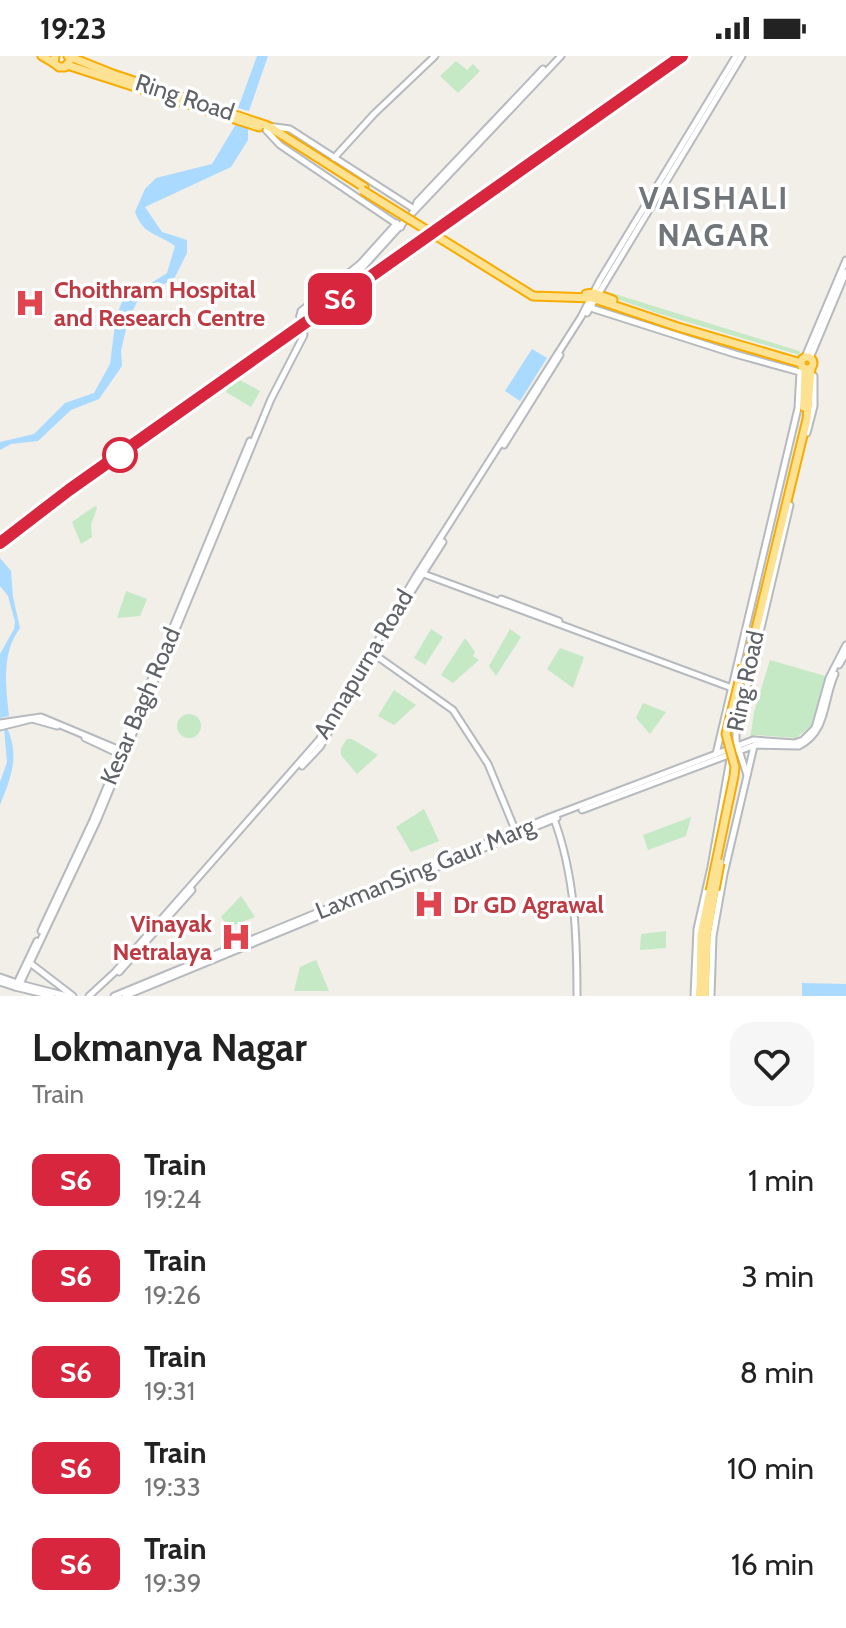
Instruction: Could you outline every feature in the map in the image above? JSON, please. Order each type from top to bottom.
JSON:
[{"type":"highway","points":[[42,56],[55,59]]},
{"type":"highway","name":"Ring Road","points":[[55,59],[61,68],[67,59],[267,128],[534,294]]},
{"type":"highway","points":[[534,294],[555,291],[667,320],[806,364]]},
{"type":"highway","points":[[534,294],[593,301],[780,361],[806,364]]},
{"type":"highway","name":"Ring Road","points":[[748,665],[759,587],[804,409],[802,394],[806,364]]},
{"type":"highway","name":"Ring Road","points":[[700,996],[703,926],[735,767],[726,734],[748,665],[792,488],[808,410],[806,364]]},
{"type":"highway","name":"Ring Road","points":[[700,996],[705,951],[715,910],[712,890]]},
{"type":"highway","points":[[696,938],[700,966]]},
{"type":"main road","points":[[334,158],[373,111],[433,56]]},
{"type":"main road","points":[[267,128],[280,145],[298,159],[399,225],[525,85],[559,56]]},
{"type":"main road","name":"Annapurna Road","points":[[91,996],[319,740],[522,407],[593,301],[739,56]]},
{"type":"main road","points":[[267,128],[290,129],[414,209]]},
{"type":"main road","name":"Kesar Bagh Road","points":[[18,985],[122,753],[257,429],[305,332],[300,316],[353,278],[399,225]]},
{"type":"main road","name":"Ring Road","points":[[806,364],[846,260]]},
{"type":"main road","name":"Ring Road","points":[[806,364],[846,272]]},
{"type":"main road","points":[[780,361],[800,372],[802,394]]},
{"type":"main road","points":[[747,775],[736,734],[748,665],[792,488]]},
{"type":"main road","points":[[422,572],[732,687]]},
{"type":"main road","points":[[700,996],[696,938],[731,762],[723,754],[720,741],[759,587]]},
{"type":"main road","points":[[738,749],[755,744],[795,743],[811,734],[829,678],[846,645]]},
{"type":"main road","points":[[372,653],[453,710],[488,764],[516,833]]},
{"type":"main road","points":[[738,749],[755,744],[799,746],[816,734],[830,686],[846,653]]},
{"type":"main road","points":[[0,725],[41,717],[122,753]]},
{"type":"main road","points":[[720,741],[723,754]]},
{"type":"main road","points":[[744,764],[755,744]]},
{"type":"main road","points":[[711,996],[715,910],[755,744]]},
{"type":"main road","name":"LaxmanSing Gaur Marg","points":[[114,996],[516,833],[738,749]]},
{"type":"main road","name":"Kesar Bagh Road","points":[[18,985],[97,821],[122,753]]},
{"type":"main road","name":"LaxmanSing Gaur Marg","points":[[516,833],[629,793],[723,754]]},
{"type":"main road","points":[[554,819],[563,843],[571,886],[577,951],[577,996]]},
{"type":"main road","name":"LaxmanSing Gaur Marg","points":[[125,996],[229,951]]},
{"type":"main road","points":[[30,963],[65,994]]},
{"type":"main road","points":[[0,980],[52,996]]},
{"type":"main road","points":[[18,985],[65,994]]},
{"type":"green space","points":[[456,61],[467,70],[473,64],[480,71],[458,93],[440,76]]},
{"type":"green space","points":[[605,291],[800,352],[799,355],[657,313],[603,294]]},
{"type":"green space","points":[[600,303],[798,367],[604,310],[597,307]]},
{"type":"green space","points":[[234,377],[260,391],[251,407],[226,392]]},
{"type":"green space","points":[[95,506],[92,537],[81,544],[72,522]]},
{"type":"green space","points":[[126,591],[147,599],[140,616],[117,618]]},
{"type":"green space","points":[[431,629],[443,637],[425,665],[414,658]]},
{"type":"green space","points":[[510,629],[521,637],[496,676],[489,666]]},
{"type":"green space","points":[[465,638],[475,652],[473,656],[479,660],[453,683],[441,675]]},
{"type":"green space","points":[[560,648],[584,657],[573,688],[547,669]]},
{"type":"green space","points":[[770,660],[825,676],[811,726],[796,738],[757,735],[750,740],[754,712]]},
{"type":"green space","points":[[394,690],[416,705],[394,725],[378,716]]},
{"type":"green space","points":[[643,703],[666,712],[650,734],[636,718]]},
{"type":"green space","points":[[189,714],[200,721],[201,726],[194,737],[189,738],[178,731],[177,726],[184,715]]},
{"type":"green space","points":[[347,739],[378,755],[357,774],[341,755],[341,748]]},
{"type":"green space","points":[[424,809],[439,841],[411,852],[396,827]]},
{"type":"green space","points":[[691,817],[686,836],[648,850],[643,835]]},
{"type":"green space","points":[[241,896],[255,917],[229,927],[221,917]]},
{"type":"green space","points":[[666,931],[666,948],[640,950],[641,934]]},
{"type":"green space","points":[[316,960],[329,991],[294,991],[300,967]]},
{"type":"water","points":[[257,56],[268,56],[249,111],[238,108]]},
{"type":"water","points":[[236,124],[248,128],[248,140],[231,167],[145,207],[162,232],[187,240],[187,253],[175,277],[137,302],[128,320],[121,351],[122,366],[99,399],[71,410],[38,441],[11,444],[0,450],[0,442],[34,434],[65,403],[94,393],[110,364],[116,317],[122,302],[167,273],[175,246],[146,229],[138,220],[135,212],[145,189],[156,178],[212,164]]},
{"type":"water","points":[[532,349],[547,358],[520,401],[505,391]]},
{"type":"water","points":[[0,558],[11,571],[20,628],[7,659],[9,716],[0,718],[0,654],[15,622],[8,596],[0,586]]},
{"type":"water","points":[[4,728],[7,728],[11,738],[13,757],[0,805],[0,782],[7,762]]},
{"type":"water","points":[[802,983],[846,984],[846,996],[802,996]]},
{"type":"railway","points":[[0,543],[69,490],[682,56]]},
{"type":"train","name":"S6","points":[[0,543],[69,490],[682,56]]},
{"type":"place","name":"Choithram Hospital and Research Centre","points":[[30,303]]},
{"type":"place","name":"Dr GD Agrawal","points":[[429,904]]},
{"type":"place","name":"Vinayak Netralaya","points":[[236,937]]},
{"type":"district","name":"VAISHALI NAGAR","points":[[714,216]]}]
